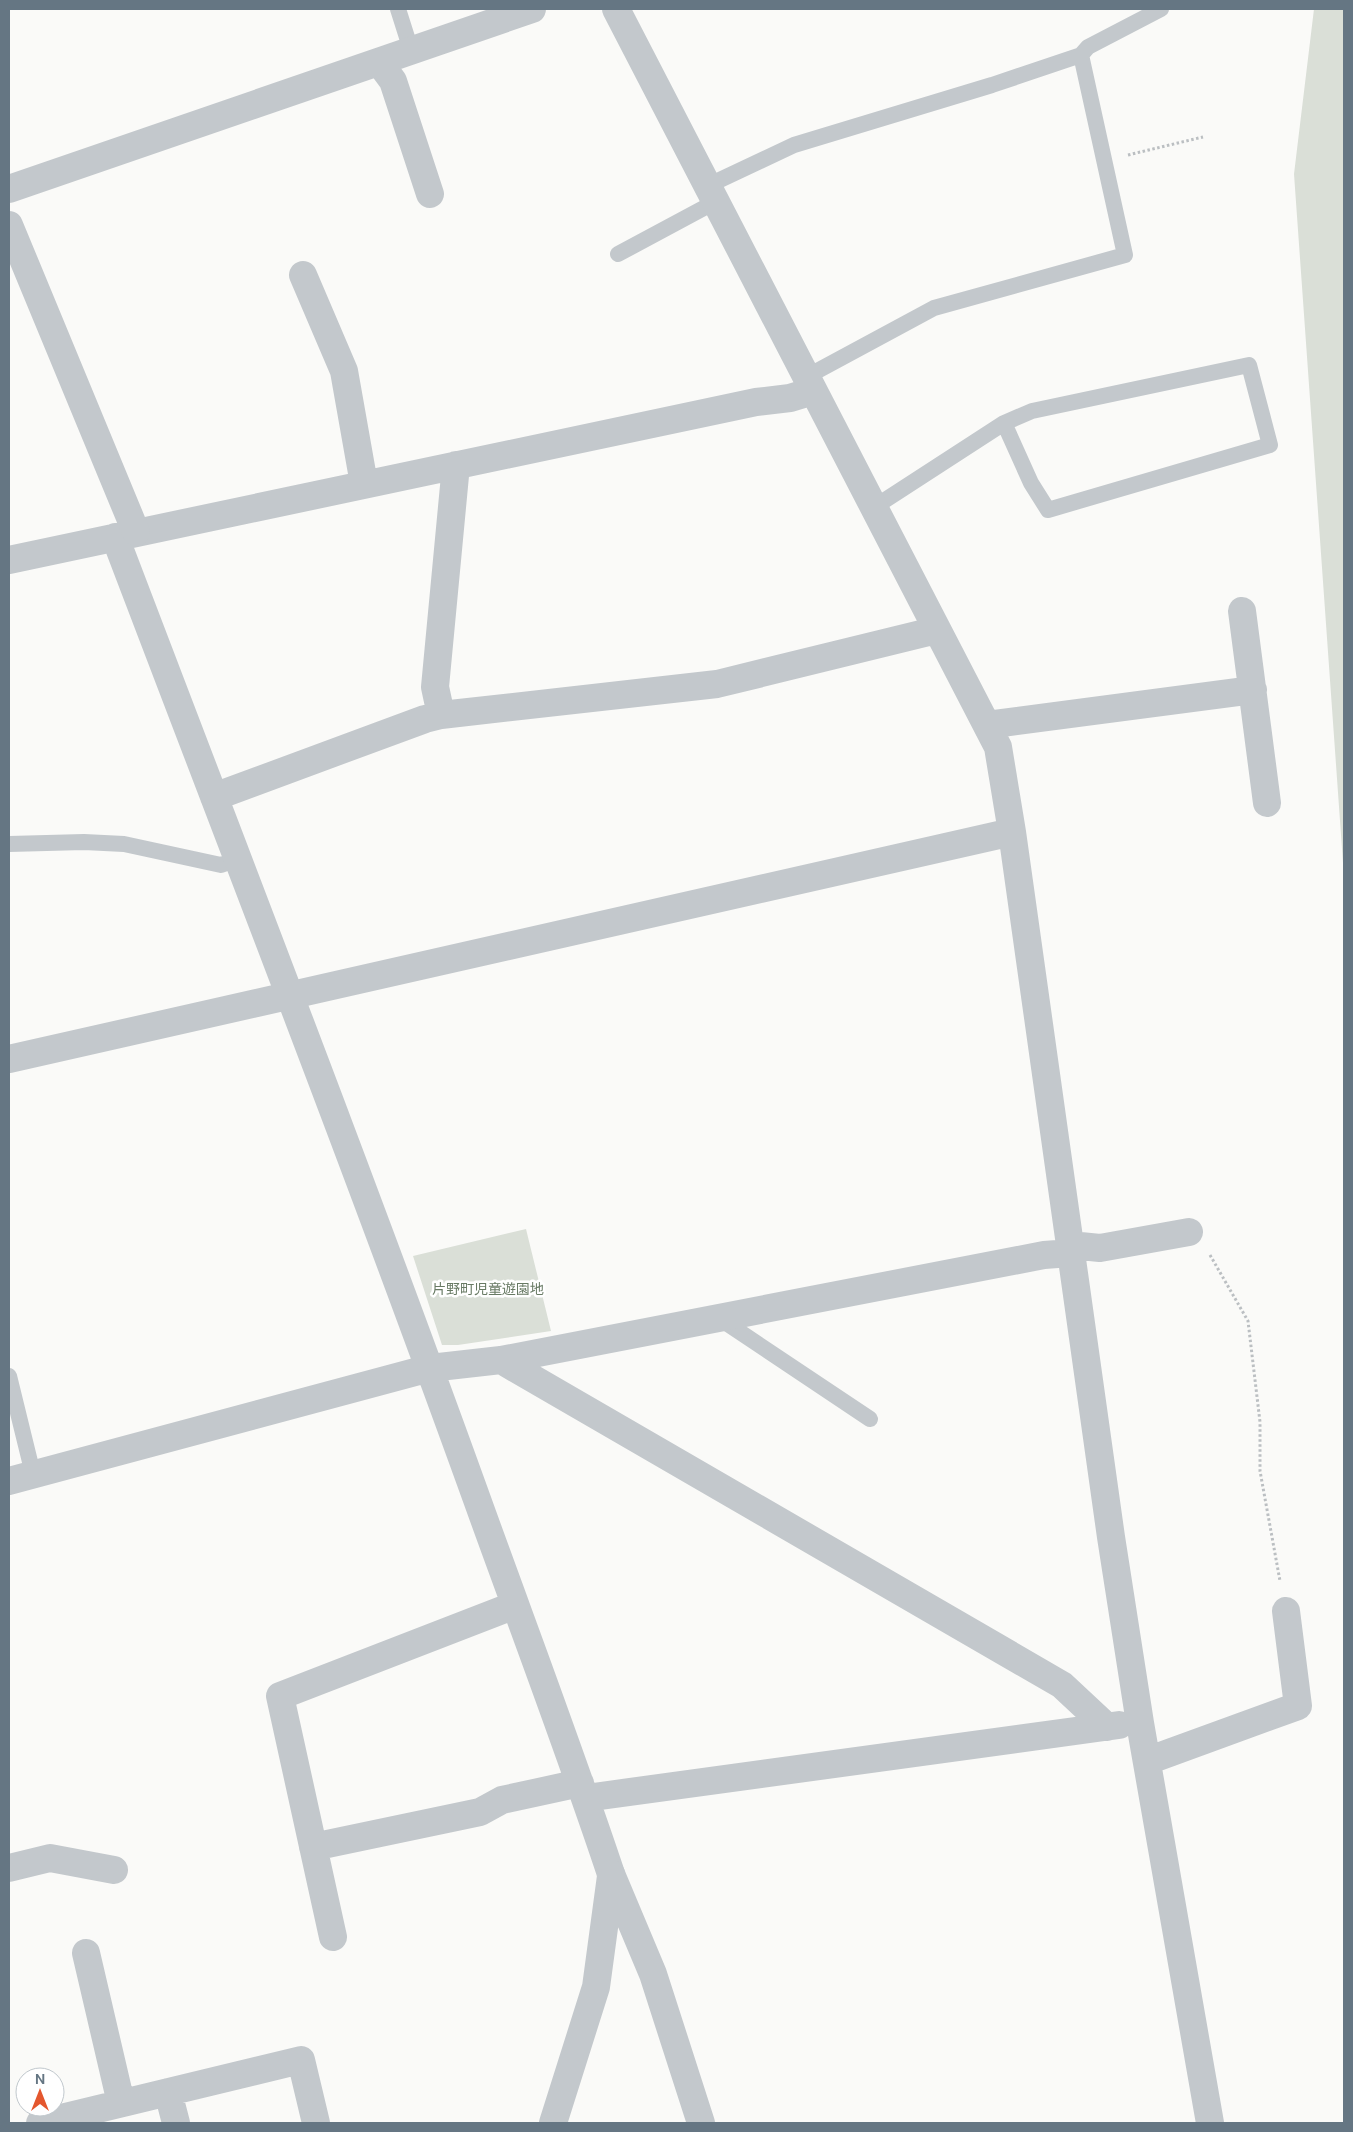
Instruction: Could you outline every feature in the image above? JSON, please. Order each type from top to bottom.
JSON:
[{"type":"street","points":[[9,189],[532,9]]},
{"type":"street","points":[[616,9],[998,747],[1012,832],[1111,1537],[1140,1723],[1210,2123]]},
{"type":"street","points":[[379,62],[393,82],[430,194]]},
{"type":"street","points":[[9,225],[126,534],[214,797],[430,1368],[583,1790],[611,1874],[653,1974],[701,2123]]},
{"type":"street","points":[[303,275],[344,372],[364,484]]},
{"type":"street","points":[[9,560],[756,402],[790,398],[809,384]]},
{"type":"street","points":[[441,715],[435,687],[456,465]]},
{"type":"street","points":[[1242,611],[1267,803]]},
{"type":"street","points":[[214,797],[425,719],[441,715],[717,684],[937,630]]},
{"type":"street","points":[[987,725],[1253,690]]},
{"type":"street","points":[[9,1059],[1012,832]]},
{"type":"street","points":[[21,1477],[430,1368],[501,1360],[1071,1249],[1100,1248],[1189,1232]]},
{"type":"street","points":[[501,1360],[1062,1686],[1107,1727]]},
{"type":"street","points":[[333,1937],[280,1696],[515,1605]]},
{"type":"street","points":[[1147,1761],[1298,1706],[1286,1611]]},
{"type":"street","points":[[312,1847],[480,1812],[502,1800],[1140,1723]]},
{"type":"street","points":[[9,1868],[50,1858],[114,1870]]},
{"type":"street","points":[[554,2123],[596,1987],[611,1874]]},
{"type":"street","points":[[86,1954],[121,2103]]},
{"type":"street","points":[[40,2123],[301,2060],[316,2123]]},
{"type":"street","points":[[168,2092],[176,2123]]},
{"type":"lane","points":[[398,9],[411,50]]},
{"type":"lane","points":[[618,254],[711,194],[794,145],[1081,56],[1088,47],[1161,9]]},
{"type":"lane","points":[[809,384],[934,308],[1125,255],[1081,56]]},
{"type":"lane","points":[[873,508],[1004,423],[1032,411],[1249,364],[1270,445],[1048,510],[1030,483],[1004,423]]},
{"type":"lane","points":[[9,844],[84,842],[124,844],[221,865],[238,860]]},
{"type":"lane","points":[[719,1318],[870,1419]]},
{"type":"lane","points":[[9,1376],[21,1477]]},
{"type":"path","points":[[1104,160],[1203,137]]},
{"type":"path","points":[[1189,1232],[1197,1234],[1248,1321],[1260,1422],[1260,1471],[1286,1611]]},
{"type":"green space","points":[[1314,9],[1344,9],[1344,877],[1294,174]]},
{"type":"green space","name":"片野町児童遊園地","points":[[526,1229],[551,1331],[458,1345],[442,1345],[413,1256]]}]
